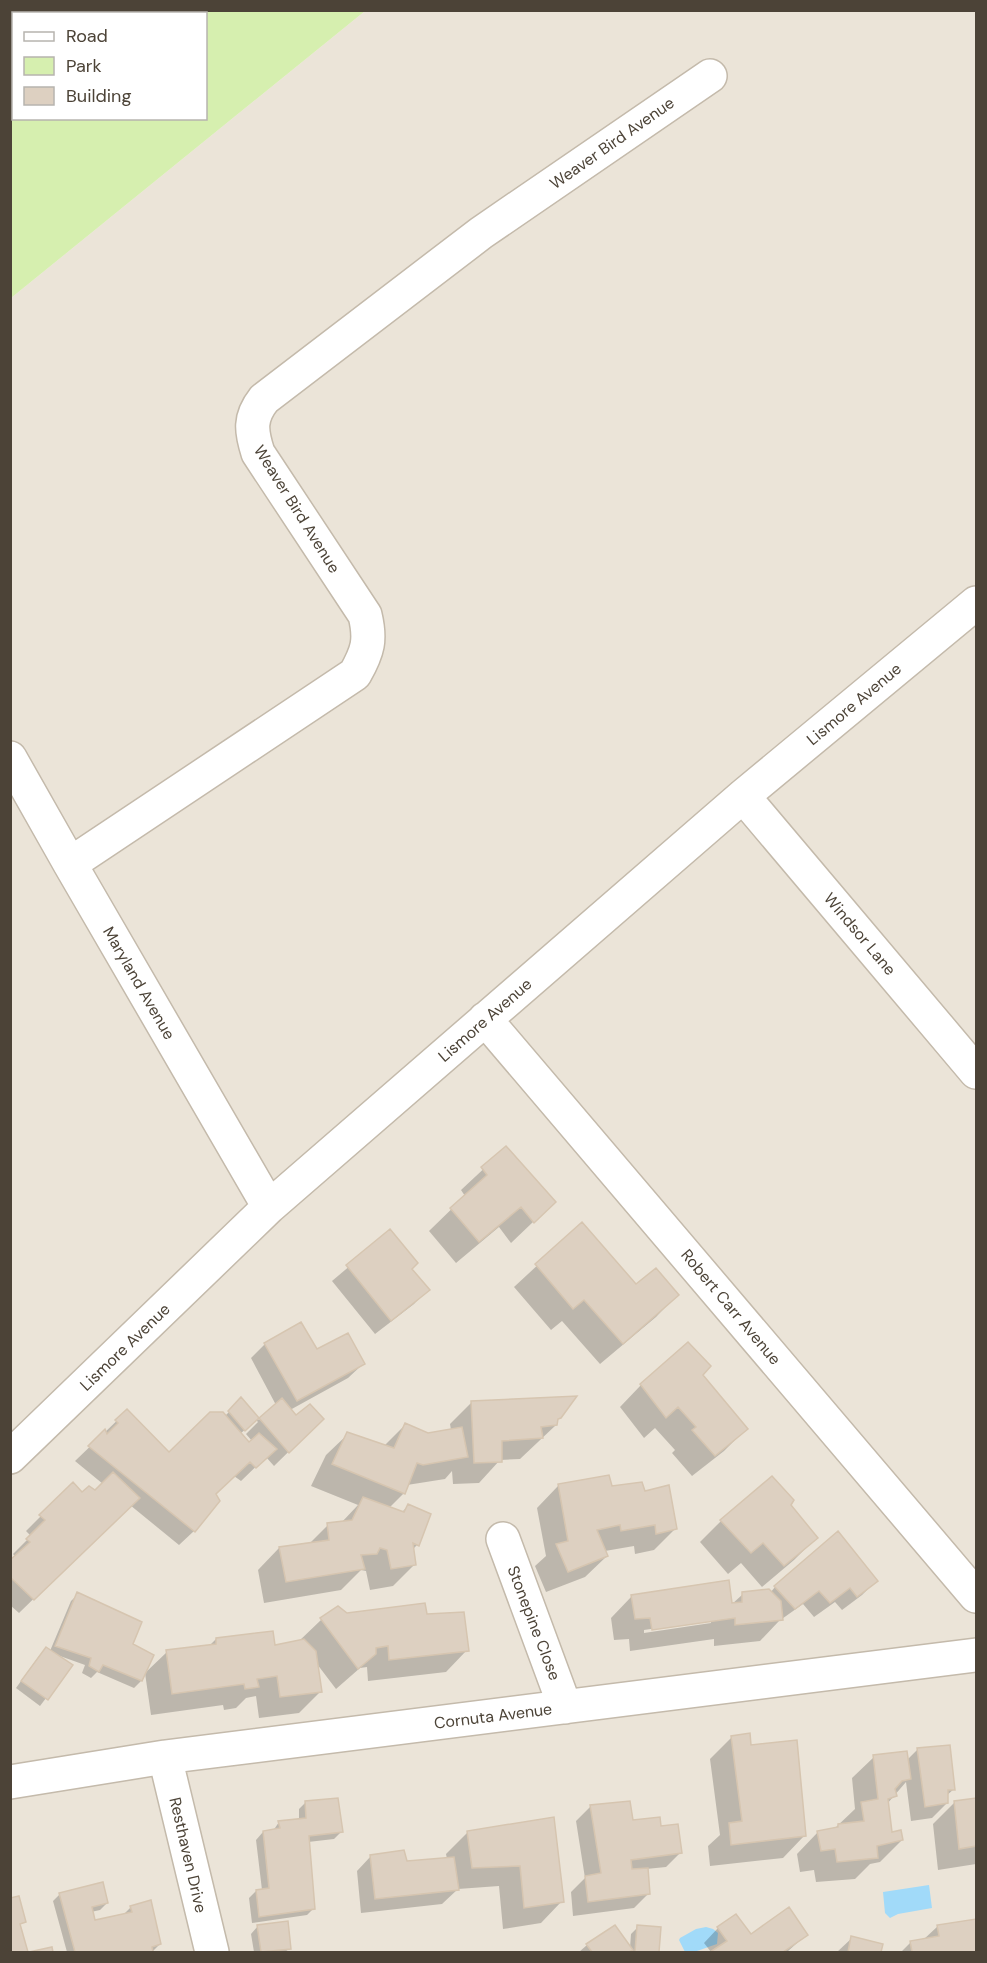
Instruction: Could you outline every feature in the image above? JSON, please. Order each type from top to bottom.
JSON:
[{"type":"street","name":"Weaver Bird Avenue","points":[[70,864],[355,674],[367,653],[369,632],[365,615],[258,453],[252,434],[255,411],[264,399],[482,233],[710,76]]},
{"type":"street","name":"Lismore Avenue","points":[[10,1457],[269,1207],[743,796],[976,603]]},
{"type":"street","name":"Maryland Avenue","points":[[10,758],[269,1207]]},
{"type":"street","name":"Windsor Lane","points":[[743,796],[976,1072]]},
{"type":"street","name":"Robert Carr Avenue","points":[[485,1019],[976,1596]]},
{"type":"street","name":"Stonepine Close","points":[[503,1539],[566,1707]]},
{"type":"street","name":"Cornuta Avenue","points":[[10,1782],[165,1757],[976,1655]]},
{"type":"street","name":"Resthaven Drive","points":[[165,1757],[212,1953]]},
{"type":"shaded area","points":[[365,11],[976,11],[976,1952],[11,1952],[11,298]]},
{"type":"green space","points":[[11,10],[365,11],[11,298]]},
{"type":"water","points":[[929,1885],[932,1908],[898,1914],[890,1918],[885,1913],[883,1892]]},
{"type":"water","points":[[706,1927],[718,1933],[717,1944],[698,1951],[685,1952],[680,1938],[696,1929]]},
{"type":"building","points":[[506,1146],[556,1202],[534,1223],[521,1207],[479,1242],[450,1208],[487,1175],[481,1167]]},
{"type":"building","points":[[582,1222],[636,1284],[656,1268],[679,1295],[623,1344],[584,1300],[573,1309],[535,1264]]},
{"type":"building","points":[[390,1229],[418,1263],[412,1269],[430,1290],[391,1321],[346,1265]]},
{"type":"building","points":[[301,1322],[317,1349],[348,1333],[365,1364],[297,1401],[264,1343]]},
{"type":"building","points":[[688,1342],[711,1366],[703,1375],[748,1429],[715,1456],[692,1430],[696,1427],[678,1407],[666,1418],[640,1384]]},
{"type":"building","points":[[577,1396],[558,1419],[557,1425],[541,1427],[543,1438],[502,1441],[502,1462],[474,1463],[471,1401]]},
{"type":"building","points":[[241,1397],[259,1418],[245,1431],[228,1411]]},
{"type":"building","points":[[282,1398],[296,1415],[310,1404],[324,1419],[289,1453],[259,1418]]},
{"type":"building","points":[[127,1409],[169,1452],[210,1412],[223,1412],[249,1442],[259,1433],[277,1449],[256,1468],[250,1462],[216,1494],[220,1501],[195,1532],[88,1446],[105,1429],[107,1434],[118,1423],[115,1420]]},
{"type":"building","points":[[405,1423],[428,1433],[462,1427],[468,1457],[423,1465],[417,1463],[405,1494],[332,1464],[347,1432],[394,1448]]},
{"type":"building","points":[[113,1472],[140,1498],[34,1600],[10,1577],[10,1560],[30,1542],[26,1539],[45,1520],[39,1515],[73,1482],[82,1492],[89,1486],[95,1490]]},
{"type":"building","points":[[609,1475],[612,1486],[642,1482],[645,1491],[669,1485],[677,1529],[656,1534],[655,1525],[621,1531],[620,1525],[597,1530],[608,1556],[568,1572],[556,1544],[568,1541],[558,1484]]},
{"type":"building","points":[[772,1476],[794,1500],[791,1505],[818,1538],[784,1566],[763,1543],[751,1553],[720,1520]]},
{"type":"building","points":[[363,1497],[404,1512],[408,1504],[431,1514],[419,1546],[413,1543],[416,1565],[391,1569],[387,1550],[380,1548],[377,1554],[361,1555],[365,1569],[286,1582],[279,1547],[329,1540],[327,1523],[352,1520]]},
{"type":"building","points":[[838,1531],[878,1581],[857,1597],[850,1588],[830,1603],[819,1591],[795,1609],[774,1586]]},
{"type":"building","points":[[729,1580],[732,1603],[742,1602],[742,1592],[769,1589],[781,1601],[783,1620],[735,1625],[735,1618],[652,1630],[650,1618],[635,1619],[631,1595]]},
{"type":"building","points":[[77,1592],[142,1622],[133,1644],[154,1655],[142,1681],[103,1665],[99,1672],[89,1666],[91,1658],[55,1646]]},
{"type":"building","points":[[425,1603],[427,1614],[464,1612],[469,1651],[389,1660],[388,1646],[376,1648],[376,1654],[358,1669],[320,1618],[338,1606],[347,1613]]},
{"type":"building","points":[[273,1631],[275,1645],[304,1639],[316,1651],[322,1692],[280,1697],[277,1676],[257,1679],[259,1687],[245,1689],[244,1684],[172,1694],[166,1650],[216,1644],[216,1638]]},
{"type":"building","points":[[46,1647],[73,1665],[48,1700],[21,1681]]},
{"type":"building","points":[[750,1733],[751,1745],[797,1740],[806,1836],[731,1845],[729,1823],[742,1821],[731,1736]]},
{"type":"building","points":[[950,1745],[955,1790],[948,1790],[948,1803],[925,1807],[917,1748]]},
{"type":"building","points":[[907,1751],[911,1779],[902,1781],[895,1789],[897,1796],[888,1799],[892,1832],[901,1830],[903,1840],[877,1846],[878,1858],[837,1862],[835,1849],[821,1851],[817,1831],[838,1827],[838,1824],[864,1821],[861,1802],[878,1799],[873,1755]]},
{"type":"building","points":[[338,1798],[343,1832],[309,1836],[315,1909],[259,1917],[256,1890],[269,1888],[263,1831],[280,1828],[278,1821],[306,1818],[305,1801]]},
{"type":"building","points":[[976,1798],[976,1846],[959,1849],[954,1801]]},
{"type":"building","points":[[630,1801],[633,1820],[660,1817],[661,1826],[678,1824],[682,1853],[631,1860],[632,1869],[648,1868],[650,1894],[588,1902],[585,1876],[601,1873],[590,1805]]},
{"type":"building","points":[[554,1817],[564,1902],[524,1908],[520,1866],[472,1868],[467,1831]]},
{"type":"building","points":[[404,1850],[407,1861],[454,1857],[459,1890],[375,1899],[370,1855]]},
{"type":"building","points":[[103,1882],[108,1903],[92,1907],[95,1920],[132,1912],[130,1906],[151,1900],[161,1944],[152,1947],[153,1952],[75,1952],[59,1893]]},
{"type":"building","points":[[19,1896],[26,1922],[20,1924],[28,1952],[10,1952],[10,1898]]},
{"type":"building","points":[[789,1907],[808,1935],[783,1952],[710,1952],[727,1941],[717,1927],[736,1914],[751,1934]]},
{"type":"building","points":[[976,1919],[976,1952],[912,1952],[910,1941],[939,1936],[937,1925]]},
{"type":"building","points":[[288,1921],[291,1949],[261,1952],[257,1925]]},
{"type":"building","points":[[615,1925],[633,1950],[629,1952],[592,1952],[586,1944]]},
{"type":"building","points":[[637,1925],[661,1927],[659,1952],[635,1952]]},
{"type":"building","points":[[851,1936],[883,1944],[881,1952],[848,1952]]},
{"type":"building","points":[[52,1947],[53,1952],[29,1952]]}]
